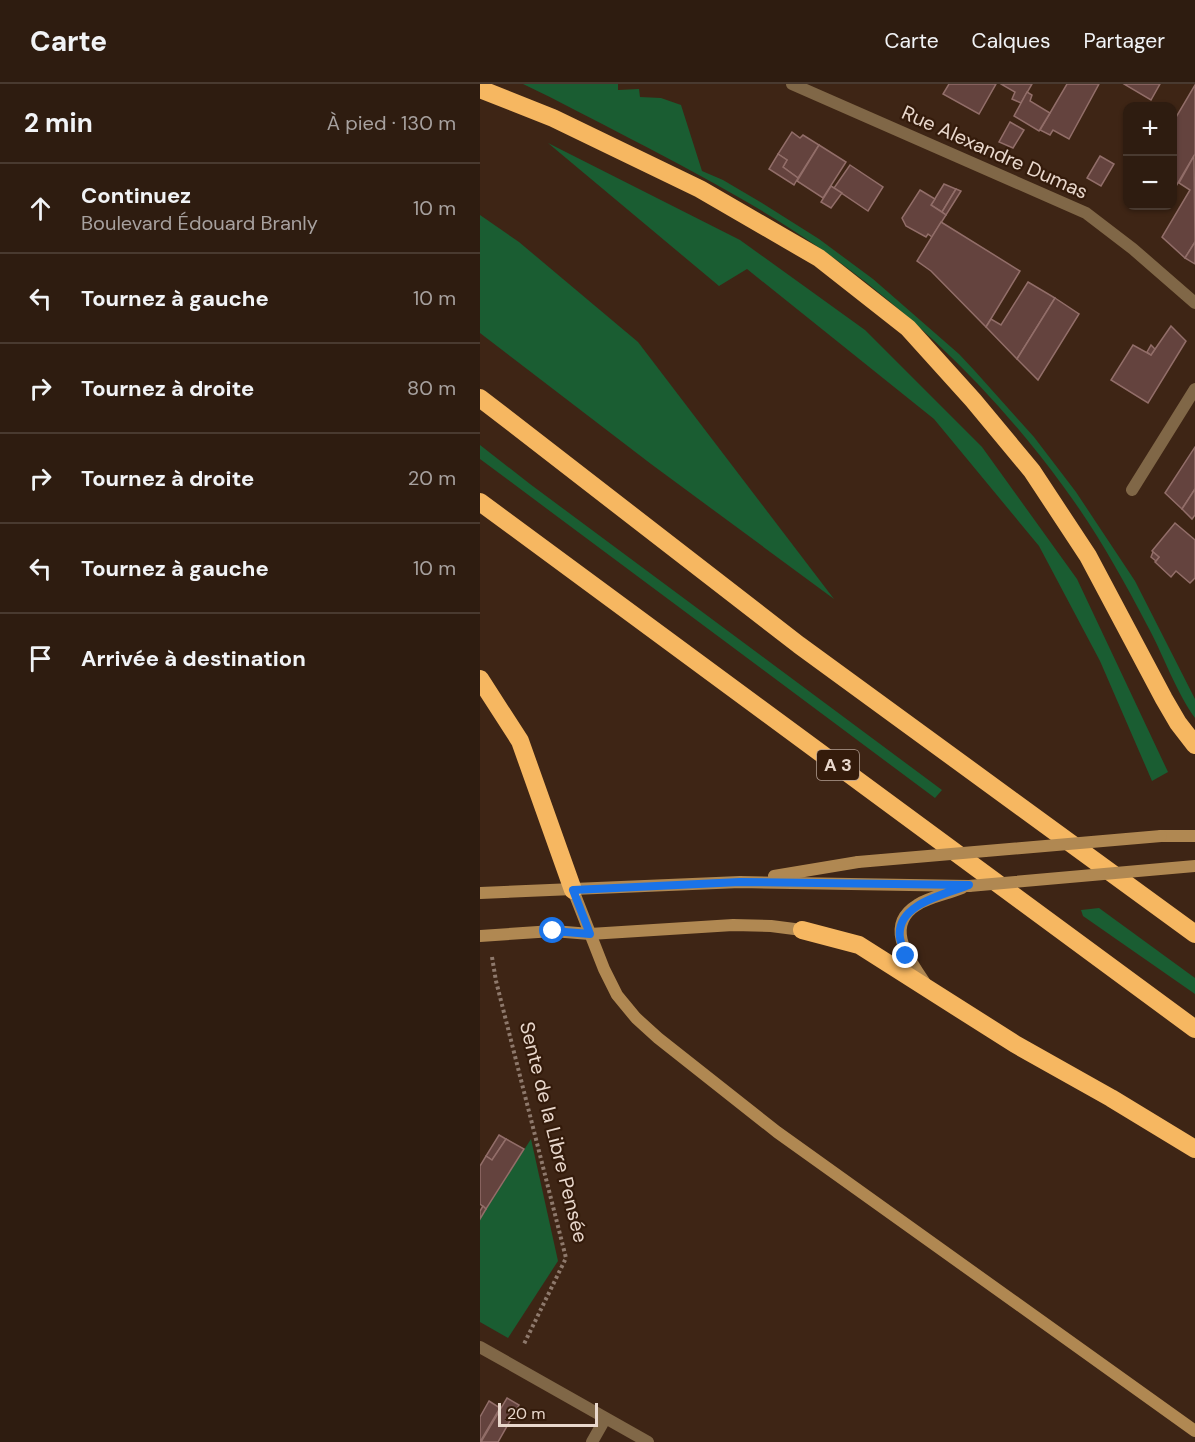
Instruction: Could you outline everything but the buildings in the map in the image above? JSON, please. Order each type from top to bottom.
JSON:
[{"type":"highway","points":[[480,89],[553,118],[700,189],[819,258],[908,328],[973,400],[1032,471],[1088,556],[1164,699],[1178,723],[1195,745]]},
{"type":"highway","points":[[480,398],[799,645],[1195,934]]},
{"type":"highway","name":"A 3","points":[[480,502],[1195,1029]]},
{"type":"highway","points":[[480,679],[520,741],[573,890]]},
{"type":"highway","points":[[802,930],[859,945],[1015,1044],[1112,1098],[1195,1149]]},
{"type":"street","name":"Rue Alexandre Dumas","points":[[792,84],[1086,213],[1133,249],[1195,303]]},
{"type":"street","points":[[1132,490],[1195,389]]},
{"type":"street","points":[[740,882],[858,862],[1161,836],[1195,836]]},
{"type":"street","points":[[480,892],[740,882],[969,885],[1195,866]]},
{"type":"street","points":[[931,991],[906,956],[900,936],[903,920],[916,905],[969,885]]},
{"type":"street","points":[[573,890],[604,969],[618,995],[636,1018],[658,1038],[777,1132],[1195,1431]]},
{"type":"street","points":[[484,935],[553,931],[590,934],[733,925],[802,930]]},
{"type":"street","points":[[480,1347],[648,1442]]},
{"type":"street","points":[[592,1442],[605,1419]]},
{"type":"path","name":"Sente de la Libre Pensée","points":[[484,935],[566,1258],[514,1365]]},
{"type":"green space","points":[[523,84],[618,84],[618,90],[639,89],[640,97],[661,98],[681,105],[702,171],[723,180],[819,239],[873,279],[959,354],[1034,437],[1076,492],[1135,581],[1195,699],[1195,718],[1182,697],[1128,589],[1075,502],[1015,425],[933,339],[873,288],[791,229],[684,167]]},
{"type":"green space","points":[[548,143],[740,240],[865,330],[982,447],[1077,579],[1168,772],[1152,781],[1100,661],[1039,546],[934,419],[747,269],[719,286]]},
{"type":"green space","points":[[480,215],[519,242],[638,342],[834,599],[651,464],[480,333]]},
{"type":"green space","points":[[480,445],[942,790],[935,798],[480,459]]},
{"type":"green space","points":[[1099,908],[1195,978],[1195,994],[1083,916],[1081,910]]},
{"type":"green space","points":[[531,1139],[558,1261],[508,1338],[480,1322],[480,1219]]},
{"type":"route","points":[[553,931],[590,934],[573,890],[740,882],[969,885],[916,905],[903,920],[900,936],[906,956]]}]
